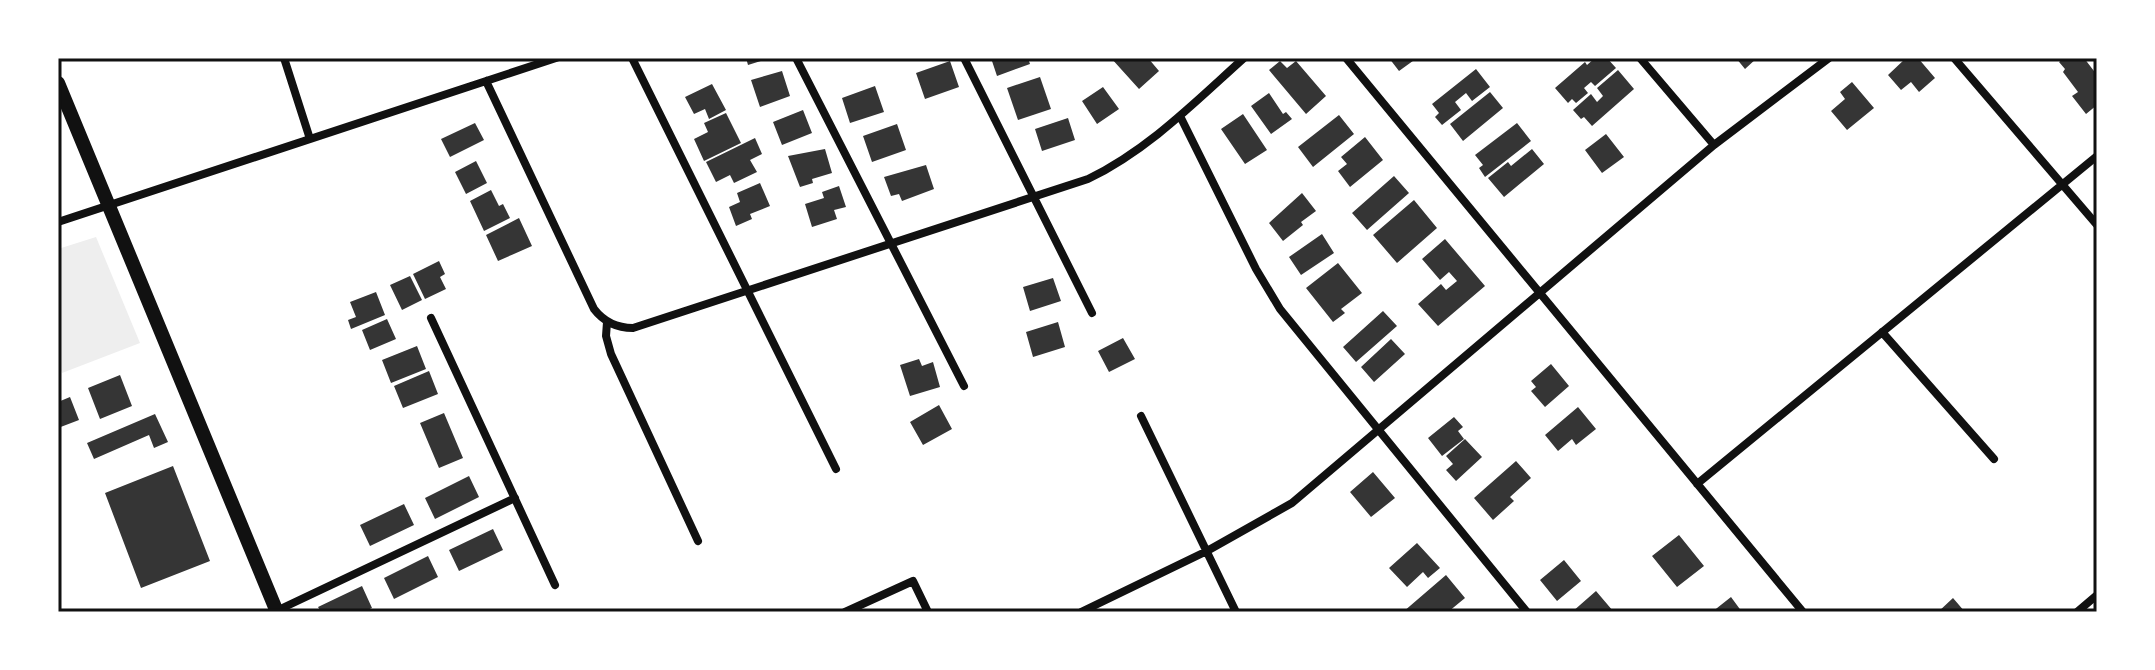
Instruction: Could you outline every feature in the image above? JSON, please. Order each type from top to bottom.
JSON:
[{"type":"street","points":[[284,58],[310,139]]},
{"type":"street","points":[[518,58],[522,69]]},
{"type":"street","points":[[58,222],[556,58]]},
{"type":"street","points":[[632,58],[836,469]]},
{"type":"street","points":[[796,58],[964,386]]},
{"type":"street","points":[[964,58],[1092,313]]},
{"type":"street","points":[[486,81],[590,301],[607,322],[633,328],[1034,199],[1110,169],[1180,116],[1244,58]]},
{"type":"street","points":[[1346,58],[1803,612]]},
{"type":"street","points":[[1640,58],[1714,145]]},
{"type":"street","points":[[1081,612],[1102,608],[1292,503],[1714,145],[1829,58]]},
{"type":"street","points":[[1954,58],[2097,225]]},
{"type":"street","points":[[58,83],[275,611],[515,498]]},
{"type":"street","points":[[1180,116],[1273,300],[1298,335],[1527,612]]},
{"type":"street","points":[[1697,484],[2097,156]]},
{"type":"street","points":[[431,318],[555,585]]},
{"type":"street","points":[[607,322],[607,345],[698,541]]},
{"type":"street","points":[[1882,332],[1994,459]]},
{"type":"street","points":[[1141,416],[1236,612]]},
{"type":"street","points":[[845,612],[913,581],[928,612]]},
{"type":"street","points":[[2077,612],[2097,595]]},
{"type":"shaded area","points":[[96,237],[140,343],[62,373],[58,362],[58,249]]},
{"type":"building","points":[[746,58],[766,58],[767,59],[748,65]]},
{"type":"building","points":[[991,58],[1028,58],[1030,64],[997,76]]},
{"type":"building","points":[[1111,58],[1148,58],[1159,71],[1139,89]]},
{"type":"building","points":[[1389,58],[1417,58],[1399,71]]},
{"type":"building","points":[[1595,58],[1607,58],[1616,68],[1595,86],[1591,82],[1584,88],[1588,93],[1576,103],[1572,99],[1568,103],[1555,88],[1585,62],[1587,65]]},
{"type":"building","points":[[1736,58],[1757,58],[1745,69]]},
{"type":"building","points":[[1906,58],[1918,58],[1935,78],[1919,92],[1911,82],[1901,90],[1888,75]]},
{"type":"building","points":[[2064,58],[2084,58],[2097,75],[2097,105],[2086,114],[2072,96],[2078,92],[2063,72],[2065,69],[2059,62]]},
{"type":"building","points":[[950,61],[959,87],[925,99],[916,73]]},
{"type":"building","points":[[1280,61],[1287,68],[1296,61],[1326,96],[1306,114],[1269,70]]},
{"type":"building","points":[[1476,69],[1490,87],[1472,101],[1466,93],[1455,102],[1461,110],[1442,125],[1435,117],[1439,113],[1432,104]]},
{"type":"building","points":[[1618,70],[1634,89],[1592,126],[1573,110],[1591,94],[1597,102],[1603,96],[1597,88]]},
{"type":"building","points":[[782,71],[790,96],[760,107],[751,80]]},
{"type":"building","points":[[1040,77],[1051,109],[1018,120],[1007,88]]},
{"type":"building","points":[[1852,82],[1874,108],[1847,130],[1831,111],[1845,99],[1840,92]]},
{"type":"building","points":[[712,84],[726,110],[709,119],[705,109],[694,114],[685,97]]},
{"type":"building","points":[[875,86],[884,112],[850,123],[842,98]]},
{"type":"building","points":[[1103,87],[1119,109],[1097,124],[1082,101]]},
{"type":"building","points":[[1490,92],[1503,108],[1463,141],[1450,124]]},
{"type":"building","points":[[1269,93],[1283,114],[1286,112],[1292,119],[1271,134],[1251,106]]},
{"type":"building","points":[[803,110],[812,133],[782,145],[773,122]]},
{"type":"building","points":[[726,113],[741,143],[704,161],[694,139],[708,132],[704,123]]},
{"type":"building","points":[[1243,114],[1267,150],[1245,164],[1221,129]]},
{"type":"building","points":[[1339,115],[1354,134],[1313,167],[1298,147]]},
{"type":"building","points":[[1068,118],[1075,140],[1042,151],[1035,129]]},
{"type":"building","points":[[475,123],[484,140],[450,157],[441,139]]},
{"type":"building","points":[[1517,123],[1531,141],[1485,177],[1479,168],[1483,165],[1475,155]]},
{"type":"building","points":[[897,124],[906,150],[872,162],[863,136]]},
{"type":"building","points":[[1606,134],[1624,157],[1602,173],[1585,150]]},
{"type":"building","points":[[1365,137],[1383,160],[1350,187],[1338,171],[1347,164],[1341,157]]},
{"type":"building","points":[[755,138],[762,154],[750,160],[757,172],[734,183],[730,175],[716,182],[706,162]]},
{"type":"building","points":[[825,149],[832,173],[812,179],[813,183],[800,187],[788,156]]},
{"type":"building","points":[[1532,149],[1544,164],[1504,197],[1488,178],[1508,162],[1511,166]]},
{"type":"building","points":[[476,161],[487,183],[466,194],[455,172]]},
{"type":"building","points":[[926,165],[934,189],[902,201],[899,194],[891,196],[884,177]]},
{"type":"building","points":[[1394,176],[1409,193],[1367,230],[1352,213]]},
{"type":"building","points":[[760,183],[770,206],[750,214],[752,219],[736,226],[729,207],[740,202],[737,193]]},
{"type":"building","points":[[839,186],[846,207],[834,210],[837,219],[812,227],[805,204],[824,198],[822,192]]},
{"type":"building","points":[[491,190],[510,218],[484,231],[470,201]]},
{"type":"building","points":[[1302,193],[1316,211],[1283,241],[1269,223]]},
{"type":"building","points":[[1414,200],[1437,228],[1397,263],[1373,235]]},
{"type":"building","points":[[519,218],[532,246],[498,261],[486,235]]},
{"type":"building","points":[[1322,234],[1334,253],[1301,275],[1289,257]]},
{"type":"building","points":[[1445,239],[1485,286],[1438,326],[1418,304],[1441,284],[1446,290],[1457,281],[1449,272],[1440,280],[1422,259]]},
{"type":"building","points":[[439,261],[445,274],[440,277],[446,289],[425,299],[413,274]]},
{"type":"building","points":[[1338,263],[1362,293],[1341,309],[1345,313],[1333,322],[1306,288]]},
{"type":"building","points":[[410,276],[422,300],[402,310],[390,285]]},
{"type":"building","points":[[1053,278],[1061,301],[1030,311],[1023,287]]},
{"type":"building","points":[[376,292],[385,315],[351,329],[348,320],[356,317],[350,302]]},
{"type":"building","points":[[1383,311],[1397,326],[1356,362],[1343,347]]},
{"type":"building","points":[[387,319],[396,339],[370,350],[362,330]]},
{"type":"building","points":[[1058,322],[1065,347],[1033,357],[1026,332]]},
{"type":"building","points":[[1123,338],[1135,359],[1109,372],[1098,351]]},
{"type":"building","points":[[1391,339],[1405,354],[1374,382],[1361,367]]},
{"type":"building","points":[[417,346],[426,369],[391,383],[382,360]]},
{"type":"building","points":[[919,359],[922,366],[933,362],[940,387],[910,396],[900,365]]},
{"type":"building","points":[[1551,364],[1569,386],[1545,407],[1531,391],[1536,387],[1531,381]]},
{"type":"building","points":[[429,371],[438,394],[403,408],[394,386]]},
{"type":"building","points":[[120,375],[132,406],[100,419],[88,388]]},
{"type":"building","points":[[70,397],[79,420],[58,428],[58,402]]},
{"type":"building","points":[[939,405],[952,429],[923,445],[910,422]]},
{"type":"building","points":[[1578,407],[1596,429],[1576,445],[1572,439],[1558,451],[1545,435]]},
{"type":"building","points":[[444,413],[463,458],[439,468],[420,423]]},
{"type":"building","points":[[155,414],[168,442],[154,448],[149,435],[94,459],[87,443]]},
{"type":"building","points":[[1454,417],[1463,427],[1458,431],[1464,439],[1442,456],[1428,438]]},
{"type":"building","points":[[1465,439],[1482,457],[1456,481],[1446,470],[1453,464],[1446,456]]},
{"type":"building","points":[[1516,461],[1531,478],[1510,497],[1514,501],[1493,520],[1474,498]]},
{"type":"building","points":[[173,466],[210,561],[141,588],[105,493]]},
{"type":"building","points":[[1373,472],[1395,498],[1371,517],[1350,492]]},
{"type":"building","points":[[469,476],[479,497],[435,519],[425,498]]},
{"type":"building","points":[[404,504],[414,525],[370,546],[360,525]]},
{"type":"building","points":[[493,529],[503,550],[459,571],[449,550]]},
{"type":"building","points":[[1679,535],[1704,566],[1677,587],[1652,556]]},
{"type":"building","points":[[1417,543],[1440,568],[1428,578],[1423,572],[1407,587],[1389,568]]},
{"type":"building","points":[[428,556],[438,577],[394,599],[384,578]]},
{"type":"building","points":[[1564,560],[1581,581],[1557,601],[1540,580]]},
{"type":"building","points":[[1446,575],[1465,598],[1448,612],[1403,612]]},
{"type":"building","points":[[362,586],[372,608],[363,612],[321,612],[318,607]]},
{"type":"building","points":[[1596,591],[1613,611],[1572,612]]},
{"type":"building","points":[[1731,597],[1742,612],[1712,612]]},
{"type":"building","points":[[1953,598],[1965,612],[1938,612]]}]
